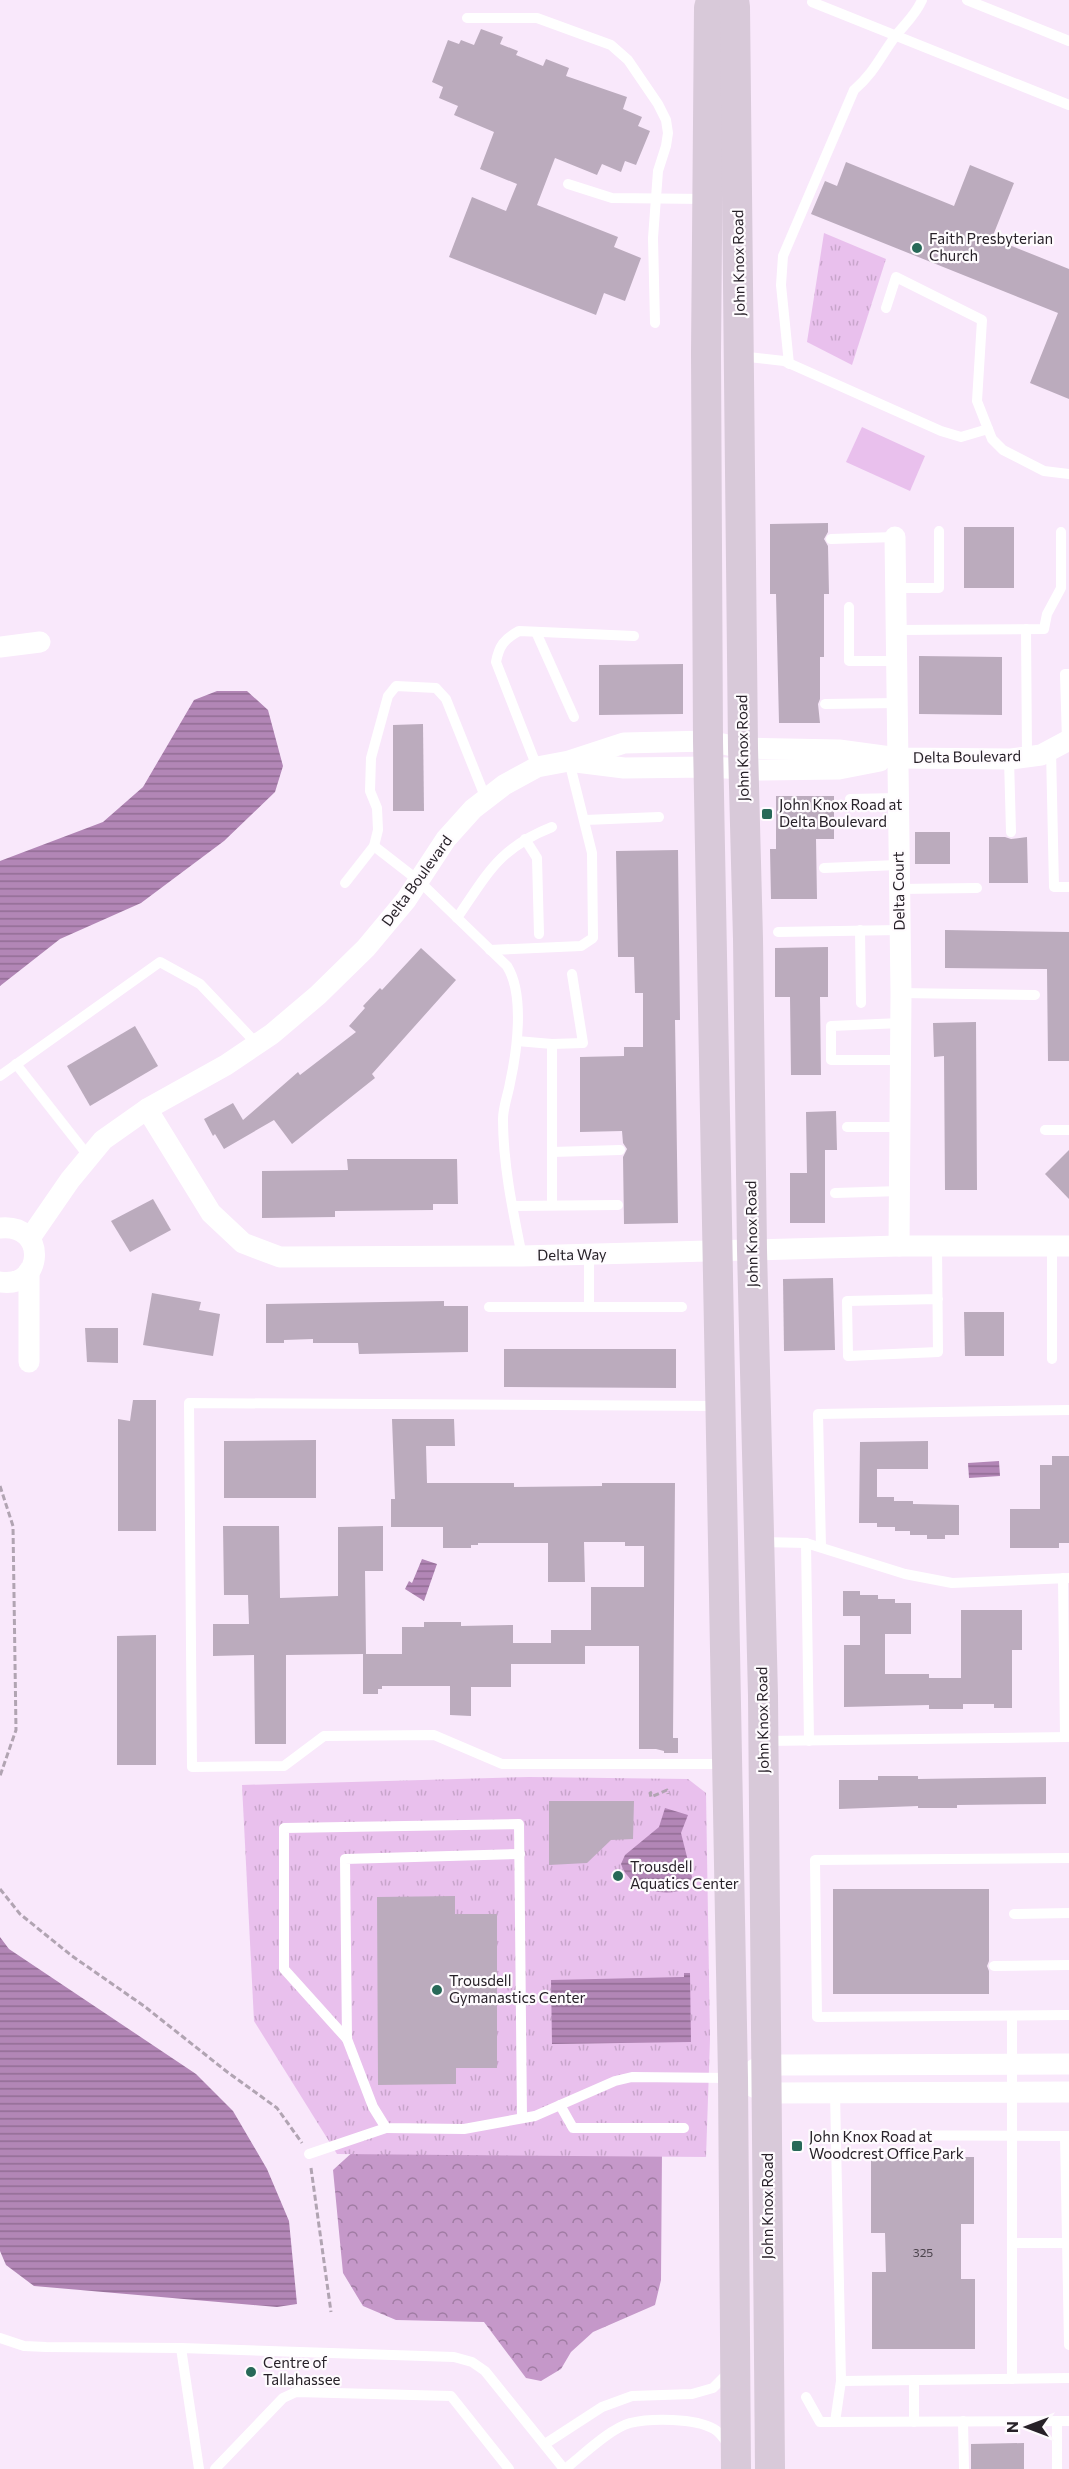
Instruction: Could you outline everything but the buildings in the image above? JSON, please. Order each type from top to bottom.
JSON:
[{"type":"main road","name":"John Knox Road","points":[[722,3],[708,199],[705,354],[708,754],[733,2078],[736,2461]]},
{"type":"main road","name":"John Knox Road","points":[[722,3],[740,356],[743,759],[764,1752],[770,2469]]},
{"type":"main road","points":[[705,354],[740,356]]},
{"type":"main road","points":[[727,1753],[764,1752]]},
{"type":"street","name":"Delta Court","points":[[895,537],[901,993],[899,1246]]},
{"type":"street","points":[[0,647],[40,642]]},
{"type":"street","name":"Delta Boulevard","points":[[30,1238],[70,1180],[103,1140],[147,1109],[226,1065],[257,1044],[318,995],[366,948],[419,881],[446,839],[473,809],[504,785],[537,766],[569,761],[624,743],[839,770],[898,758],[1018,758],[1041,755],[1062,743]]},
{"type":"street","name":"Delta Way","points":[[147,1109],[211,1213],[243,1243],[280,1257],[522,1256],[899,1246],[1060,1246]]},
{"type":"street","points":[[0,1228],[17,1229],[30,1238],[35,1251],[35,1261],[23,1278],[12,1283],[0,1282]]},
{"type":"street","points":[[29,1271],[29,1362]]},
{"type":"street","points":[[733,2078],[767,2079],[1012,2064],[1069,2064]]},
{"type":"street","points":[[767,2079],[835,2092],[1069,2092]]},
{"type":"lane","points":[[789,364],[781,285],[783,256],[854,90],[870,76],[922,0]]},
{"type":"lane","points":[[967,0],[1069,41]]},
{"type":"lane","points":[[812,2],[1069,105]]},
{"type":"lane","points":[[467,18],[537,18],[611,45],[628,60],[658,104],[666,120],[668,133],[658,171],[653,238],[655,323]]},
{"type":"lane","points":[[568,184],[612,198],[708,199]]},
{"type":"lane","points":[[886,308],[896,277],[982,320],[977,401],[992,439],[1003,450],[1044,471],[1069,474]]},
{"type":"lane","points":[[740,356],[789,364],[941,432],[961,437],[988,429]]},
{"type":"lane","points":[[895,588],[939,588],[939,531]]},
{"type":"lane","points":[[896,630],[1044,629],[1047,614],[1061,588],[1061,532]]},
{"type":"lane","points":[[831,539],[895,537]]},
{"type":"lane","points":[[849,607],[849,661],[897,661]]},
{"type":"lane","points":[[1011,832],[1026,629]]},
{"type":"lane","points":[[537,766],[496,662],[499,648],[507,637],[519,631],[634,636]]},
{"type":"lane","points":[[536,632],[574,717]]},
{"type":"lane","points":[[1069,674],[1065,674],[1054,887],[1069,887]]},
{"type":"lane","points":[[345,883],[374,846],[378,830],[377,808],[370,791],[371,758],[388,696],[396,686],[436,688],[446,699],[486,799]]},
{"type":"lane","points":[[825,704],[897,703]]},
{"type":"lane","points":[[490,950],[581,946],[593,938],[592,853],[569,761]]},
{"type":"lane","points":[[850,799],[898,798]]},
{"type":"lane","points":[[585,820],[659,817]]},
{"type":"lane","points":[[457,918],[492,867],[511,847],[552,827]]},
{"type":"lane","points":[[525,840],[537,858],[539,934]]},
{"type":"lane","points":[[374,846],[419,881],[512,974],[516,994],[517,1041],[503,1119],[513,1206],[522,1256]]},
{"type":"lane","points":[[824,868],[898,865]]},
{"type":"lane","points":[[899,889],[977,888]]},
{"type":"lane","points":[[860,930],[861,1003]]},
{"type":"lane","points":[[778,932],[899,930]]},
{"type":"lane","points":[[0,1076],[160,962],[200,984],[257,1044]]},
{"type":"lane","points":[[517,1041],[583,1044],[572,974]]},
{"type":"lane","points":[[901,993],[1035,994]]},
{"type":"lane","points":[[901,1023],[831,1026],[831,1060],[901,1060]]},
{"type":"lane","points":[[552,1044],[552,1205]]},
{"type":"lane","points":[[16,1064],[89,1157]]},
{"type":"lane","points":[[847,1127],[900,1127]]},
{"type":"lane","points":[[1045,1130],[1069,1130]]},
{"type":"lane","points":[[552,1152],[620,1150]]},
{"type":"lane","points":[[836,1194],[900,1191]]},
{"type":"lane","points":[[513,1206],[618,1205]]},
{"type":"lane","points":[[937,1246],[938,1299],[938,1352],[848,1356],[847,1301],[938,1299]]},
{"type":"lane","points":[[1052,1359],[1060,1246]]},
{"type":"lane","points":[[589,1255],[589,1307]]},
{"type":"lane","points":[[489,1307],[682,1307]]},
{"type":"lane","points":[[720,1406],[189,1402],[192,1767],[284,1766],[324,1736],[435,1735],[502,1764],[727,1753]]},
{"type":"lane","points":[[821,1548],[818,1414],[1069,1410]]},
{"type":"lane","points":[[759,1542],[806,1543],[905,1574],[952,1583],[1066,1578],[1067,1737],[809,1740],[764,1752]]},
{"type":"lane","points":[[806,1543],[809,1740]]},
{"type":"lane","points":[[347,2039],[285,1969],[285,1828],[519,1824],[522,2118]]},
{"type":"lane","points":[[386,2128],[373,2107],[347,2039],[345,1859],[520,1854]]},
{"type":"lane","points":[[1069,1858],[815,1860],[817,2017],[1069,2015]]},
{"type":"lane","points":[[1014,1914],[1069,1913]]},
{"type":"lane","points":[[994,1966],[1069,1965]]},
{"type":"lane","points":[[1012,2016],[1012,2379]]},
{"type":"lane","points":[[309,2154],[386,2128],[464,2129],[535,2116],[615,2081],[632,2077],[733,2078]]},
{"type":"lane","points":[[835,2092],[841,2381],[835,2422]]},
{"type":"lane","points":[[560,2105],[573,2128],[684,2128]]},
{"type":"lane","points":[[836,2135],[1067,2136],[1069,2345]]},
{"type":"lane","points":[[1012,2243],[1068,2243]]},
{"type":"lane","points":[[0,2338],[24,2346],[454,2356],[472,2362],[485,2371],[565,2469],[614,2431],[630,2423],[661,2420],[701,2423],[716,2430],[736,2461]]},
{"type":"lane","points":[[181,2348],[199,2469]]},
{"type":"lane","points":[[545,2444],[602,2407],[632,2396],[692,2394],[713,2388],[735,2366]]},
{"type":"lane","points":[[841,2381],[1069,2378]]},
{"type":"lane","points":[[914,2380],[915,2422]]},
{"type":"lane","points":[[215,2469],[283,2398],[296,2392],[451,2396],[509,2469]]},
{"type":"lane","points":[[806,2397],[820,2422],[1069,2421]]},
{"type":"lane","points":[[963,2421],[964,2469]]},
{"type":"lane","points":[[1057,2421],[1057,2469]]},
{"type":"path","points":[[0,1486],[13,1526],[16,1730],[0,1776]]},
{"type":"path","points":[[652,1792],[651,1797],[667,1790],[669,1794]]},
{"type":"path","points":[[0,1888],[20,1914],[72,1956],[144,2006],[277,2108],[309,2154],[331,2312]]},
{"type":"green space","points":[[824,233],[886,259],[852,365],[807,342]]},
{"type":"green space","points":[[862,427],[925,456],[910,491],[846,462]]},
{"type":"green space","points":[[529,1777],[688,1779],[706,1793],[710,2039],[706,2157],[337,2154],[254,2021],[242,1785]]},
{"type":"green space","points":[[355,2150],[662,2151],[661,2280],[655,2305],[593,2332],[571,2352],[561,2369],[541,2381],[526,2378],[484,2322],[396,2320],[363,2306],[343,2273],[333,2170]]},
{"type":"shaded area","points":[[217,691],[247,691],[268,710],[283,766],[275,792],[224,841],[141,903],[60,939],[0,986],[0,861],[103,822],[143,787],[194,700]]},
{"type":"shaded area","points":[[999,1461],[1000,1476],[969,1478],[968,1463]]},
{"type":"shaded area","points":[[422,1559],[437,1564],[424,1601],[405,1589],[409,1581],[412,1583]]},
{"type":"shaded area","points":[[665,1808],[688,1815],[681,1833],[692,1877],[687,1888],[659,1892],[649,1890],[632,1880],[625,1873],[621,1864],[625,1855],[659,1827]]},
{"type":"shaded area","points":[[0,1937],[9,1949],[196,2074],[233,2111],[267,2169],[289,2221],[297,2304],[277,2307],[34,2286],[6,2265],[0,2251]]},
{"type":"shaded area","points":[[684,1973],[690,1973],[691,2042],[552,2044],[551,1980],[684,1977]]},
{"type":"place","name":"Faith Presbyterian Church","points":[[917,248]]},
{"type":"place","name":"John Knox Road at Delta Boulevard","points":[[767,814]]},
{"type":"place","name":"Trousdell Aquatics Center","points":[[618,1876]]},
{"type":"place","name":"Trousdell Gymanastics Center","points":[[437,1990]]},
{"type":"place","name":"John Knox Road at Woodcrest Office Park","points":[[797,2146]]},
{"type":"place","name":"Centre of Tallahassee","points":[[251,2372]]}]
